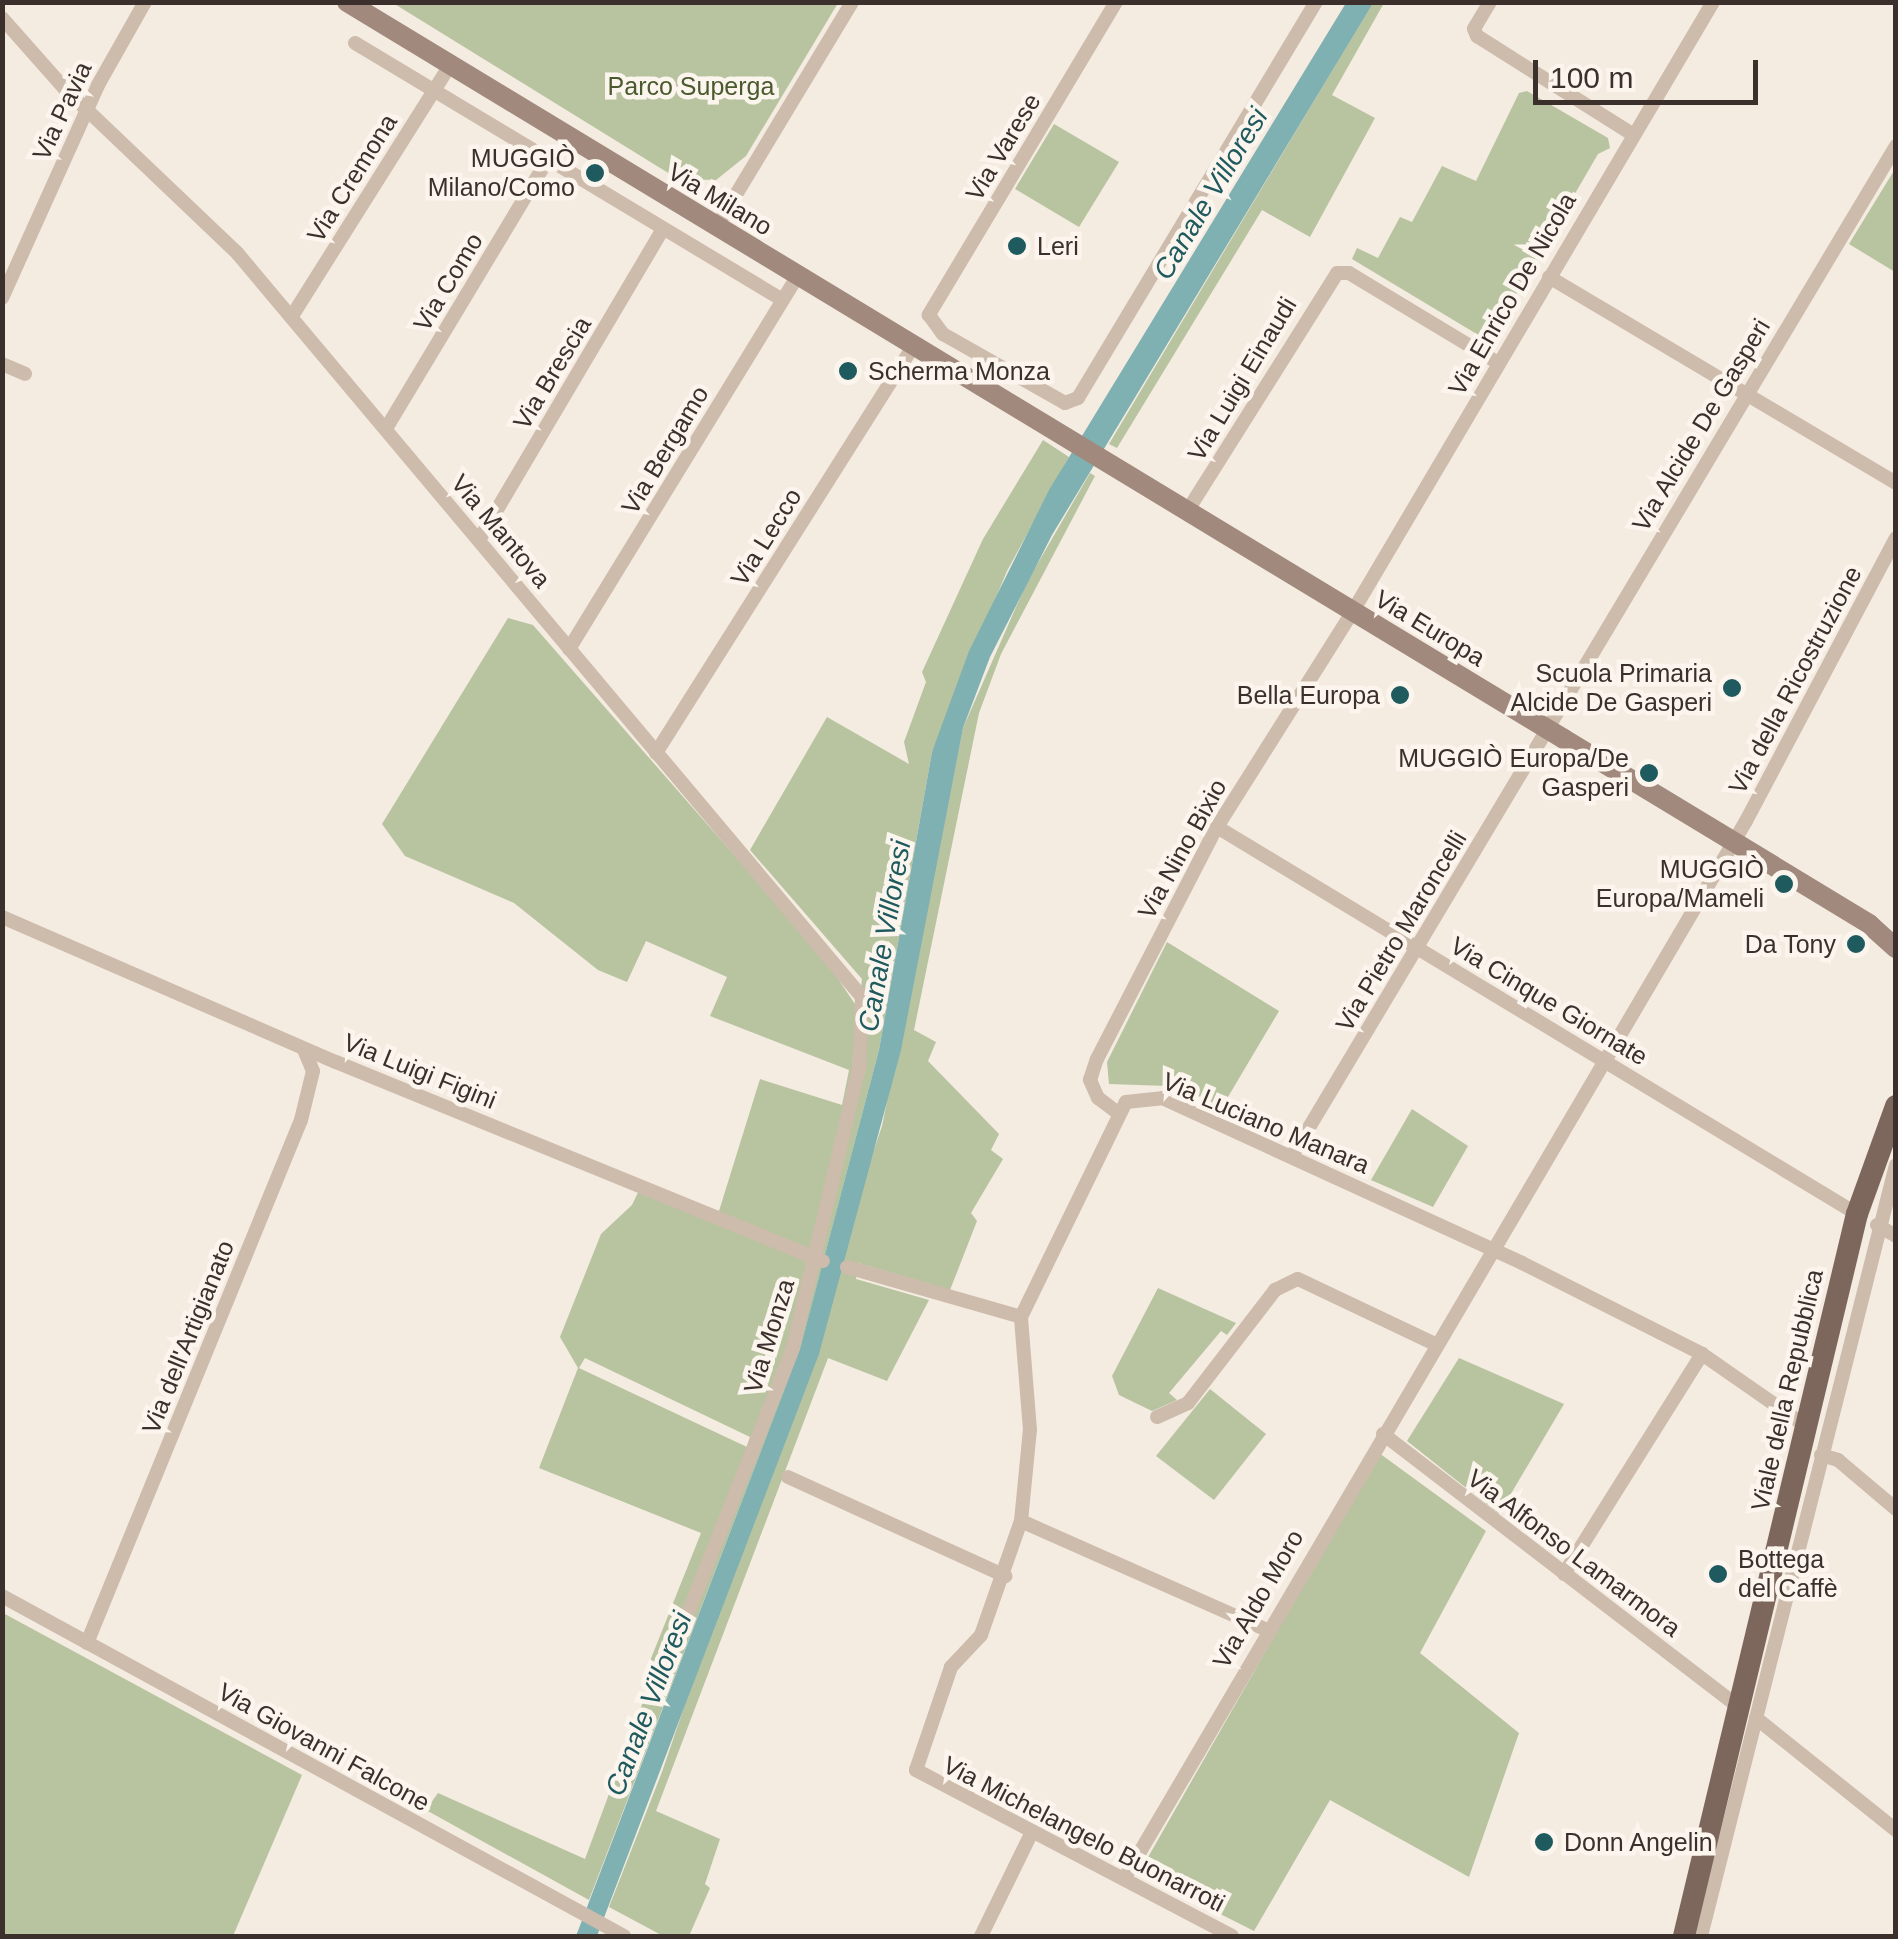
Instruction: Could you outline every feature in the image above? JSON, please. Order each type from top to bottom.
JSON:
[{"type":"main road","name":"Viale della Repubblica","points":[[1888,1158],[1896,1106]]},
{"type":"main road","name":"Viale della Repubblica","points":[[1684,1936],[1748,1713],[1806,1427],[1888,1158],[1896,1120]]},
{"type":"street","name":"Via Pavia","points":[[2,298],[9,265],[145,2]]},
{"type":"street","name":"Via Milano","points":[[347,2],[1069,439]]},
{"type":"street","points":[[717,226],[852,2]]},
{"type":"street","name":"Via Varese","points":[[1116,2],[929,314],[943,334],[1054,399],[1078,398],[1316,2]]},
{"type":"street","points":[[1490,2],[1474,29],[1632,134]]},
{"type":"street","name":"Via Enrico De Nicola","points":[[1353,610],[1713,2]]},
{"type":"street","name":"Via Mantova","points":[[2,18],[86,110],[238,254],[862,997]]},
{"type":"street","points":[[354,43],[783,300]]},
{"type":"street","name":"Via Cremona","points":[[292,316],[450,65]]},
{"type":"street","name":"Via Alcide De Gasperi","points":[[1547,728],[1896,146]]},
{"type":"street","name":"Via Como","points":[[387,427],[548,159]]},
{"type":"street","name":"Via Brescia","points":[[479,540],[663,229]]},
{"type":"street","name":"Via Luigi Einaudi","points":[[1188,510],[1337,273],[1349,273],[1498,364]]},
{"type":"street","name":"Via Bergamo","points":[[570,649],[798,275]]},
{"type":"street","points":[[1549,277],[1896,482]]},
{"type":"street","name":"Via Lecco","points":[[656,753],[914,345]]},
{"type":"street","points":[[2,364],[25,374]]},
{"type":"street","name":"Via Europa","points":[[1069,439],[1868,924],[1896,948]]},
{"type":"street","name":"Via della Ricostruzione","points":[[1602,1058],[1734,842],[1896,538]]},
{"type":"street","name":"Via Nino Bixio","points":[[1118,1113],[1098,1098],[1090,1080],[1097,1058],[1217,827],[1353,610]]},
{"type":"street","name":"Via Pietro Maroncelli","points":[[1292,1156],[1547,728]]},
{"type":"street","name":"Via Cinque Giornate","points":[[1217,827],[1896,1236]]},
{"type":"street","name":"Via Luigi Figini","points":[[2,916],[302,1048],[820,1259]]},
{"type":"street","name":"Via Europa","points":[[1868,924],[1896,935]]},
{"type":"street","name":"Via Monza","points":[[664,1674],[782,1378],[820,1259],[859,1068],[866,1024],[862,997]]},
{"type":"street","name":"Via dell'Artigianato","points":[[87,1643],[301,1120],[313,1071],[302,1048]]},
{"type":"street","name":"Via Aldo Moro","points":[[1124,1879],[1265,1629],[1602,1058]]},
{"type":"street","name":"Via Luciano Manara","points":[[1118,1113],[1150,1094],[1292,1156],[1490,1248],[1702,1354],[1806,1427]]},
{"type":"street","points":[[788,1477],[1004,1576],[1022,1521],[1030,1430],[1021,1317],[1118,1113]]},
{"type":"street","name":"Viale della Repubblica","points":[[1701,1936],[1748,1713],[1821,1455],[1867,1220]]},
{"type":"street","points":[[846,1267],[1021,1317]]},
{"type":"street","points":[[1158,1417],[1188,1403],[1275,1290],[1298,1279],[1434,1343]]},
{"type":"street","points":[[1564,1574],[1702,1354]]},
{"type":"street","name":"Via Alfonso Lamarmora","points":[[1382,1434],[1896,1830]]},
{"type":"street","points":[[1821,1455],[1838,1460],[1896,1510]]},
{"type":"street","points":[[1022,1521],[1265,1629]]},
{"type":"street","name":"Via Michelangelo Buonarroti","points":[[1004,1576],[981,1636],[951,1668],[916,1770],[1224,1935]]},
{"type":"street","name":"Via Giovanni Falcone","points":[[2,1596],[624,1936]]},
{"type":"street","points":[[982,1936],[1032,1832]]},
{"type":"green space","points":[[1373,2],[1384,3],[1332,95],[1375,118],[1310,237],[1262,210],[1117,448],[1109,444]]},
{"type":"green space","name":"Parco Superga","points":[[393,3],[838,3],[746,156],[716,180],[678,179]]},
{"type":"green space","points":[[1527,91],[1608,138],[1610,148],[1598,154],[1498,326],[1502,334],[1490,342],[1352,259],[1357,248],[1378,258],[1400,217],[1412,222],[1442,166],[1476,181],[1519,93]]},
{"type":"green space","points":[[1054,124],[1119,162],[1079,227],[1015,189]]},
{"type":"green space","points":[[1895,169],[1895,272],[1849,244]]},
{"type":"green space","points":[[1043,440],[1069,457],[1007,571],[932,752],[879,1050],[800,1350],[589,1900],[426,1810],[438,1793],[585,1859],[647,1691],[648,1666],[701,1533],[539,1468],[578,1368],[560,1337],[601,1234],[632,1205],[641,1186],[719,1211],[760,1079],[842,1105],[849,1070],[710,1016],[727,977],[646,941],[627,982],[598,970],[514,903],[405,856],[382,824],[508,618],[533,625],[824,958],[859,1010],[862,979],[750,850],[827,717],[909,764],[904,742],[926,682],[922,672],[983,539]],"holes":[[[585,1358],[750,1437],[747,1447],[579,1368]]]},
{"type":"green space","points":[[1090,473],[1095,476],[1001,654],[979,713],[914,1030],[936,1042],[928,1061],[999,1134],[991,1150],[1003,1159],[971,1213],[977,1221],[950,1290],[858,1263],[856,1279],[929,1300],[887,1381],[828,1358],[656,1811],[720,1839],[705,1884],[710,1888],[689,1936],[663,1936],[609,1907],[662,1772],[882,1126],[963,728],[1027,582]]},
{"type":"green space","points":[[1167,942],[1279,1011],[1222,1107],[1168,1086],[1109,1084],[1107,1062]]},
{"type":"green space","points":[[1412,1109],[1468,1146],[1433,1207],[1371,1180]]},
{"type":"green space","points":[[1158,1288],[1236,1323],[1227,1335],[1221,1331],[1169,1393],[1177,1400],[1152,1411],[1119,1395],[1112,1376]]},
{"type":"green space","points":[[1459,1358],[1564,1404],[1499,1514],[1407,1441]]},
{"type":"green space","points":[[1210,1389],[1266,1434],[1214,1500],[1156,1456]]},
{"type":"green space","points":[[1379,1453],[1486,1531],[1420,1653],[1519,1733],[1469,1877],[1330,1800],[1254,1931],[1145,1876],[1143,1866]]},
{"type":"green space","points":[[3,1613],[302,1775],[233,1936],[3,1936]]},
{"type":"water","points":[[1346,3],[1373,3],[1052,535],[990,657],[963,728],[901,1050],[819,1354],[597,1936],[576,1936],[800,1349],[879,1050],[932,752],[969,651],[1049,490]]},
{"type":"place","name":"MUGGIÒ Milano/Como","points":[[595,173]]},
{"type":"place","name":"Leri","points":[[1017,246]]},
{"type":"place","name":"Scherma Monza","points":[[848,371]]},
{"type":"place","name":"Scuola Primaria Alcide De Gasperi","points":[[1732,688]]},
{"type":"place","name":"Bella Europa","points":[[1400,695]]},
{"type":"place","name":"MUGGIÒ Europa/De Gasperi","points":[[1649,773]]},
{"type":"place","name":"MUGGIÒ Europa/Mameli","points":[[1784,884]]},
{"type":"place","name":"Da Tony","points":[[1856,944]]},
{"type":"place","name":"Bottega del Caffè","points":[[1718,1574]]},
{"type":"place","name":"Donn Angelin","points":[[1544,1842]]},
{"type":"water label","name":"Canale Villoresi","points":[[1211,194]]},
{"type":"water label","name":"Canale Villoresi","points":[[885,936]]},
{"type":"water label","name":"Canale Villoresi","points":[[649,1704]]}]
